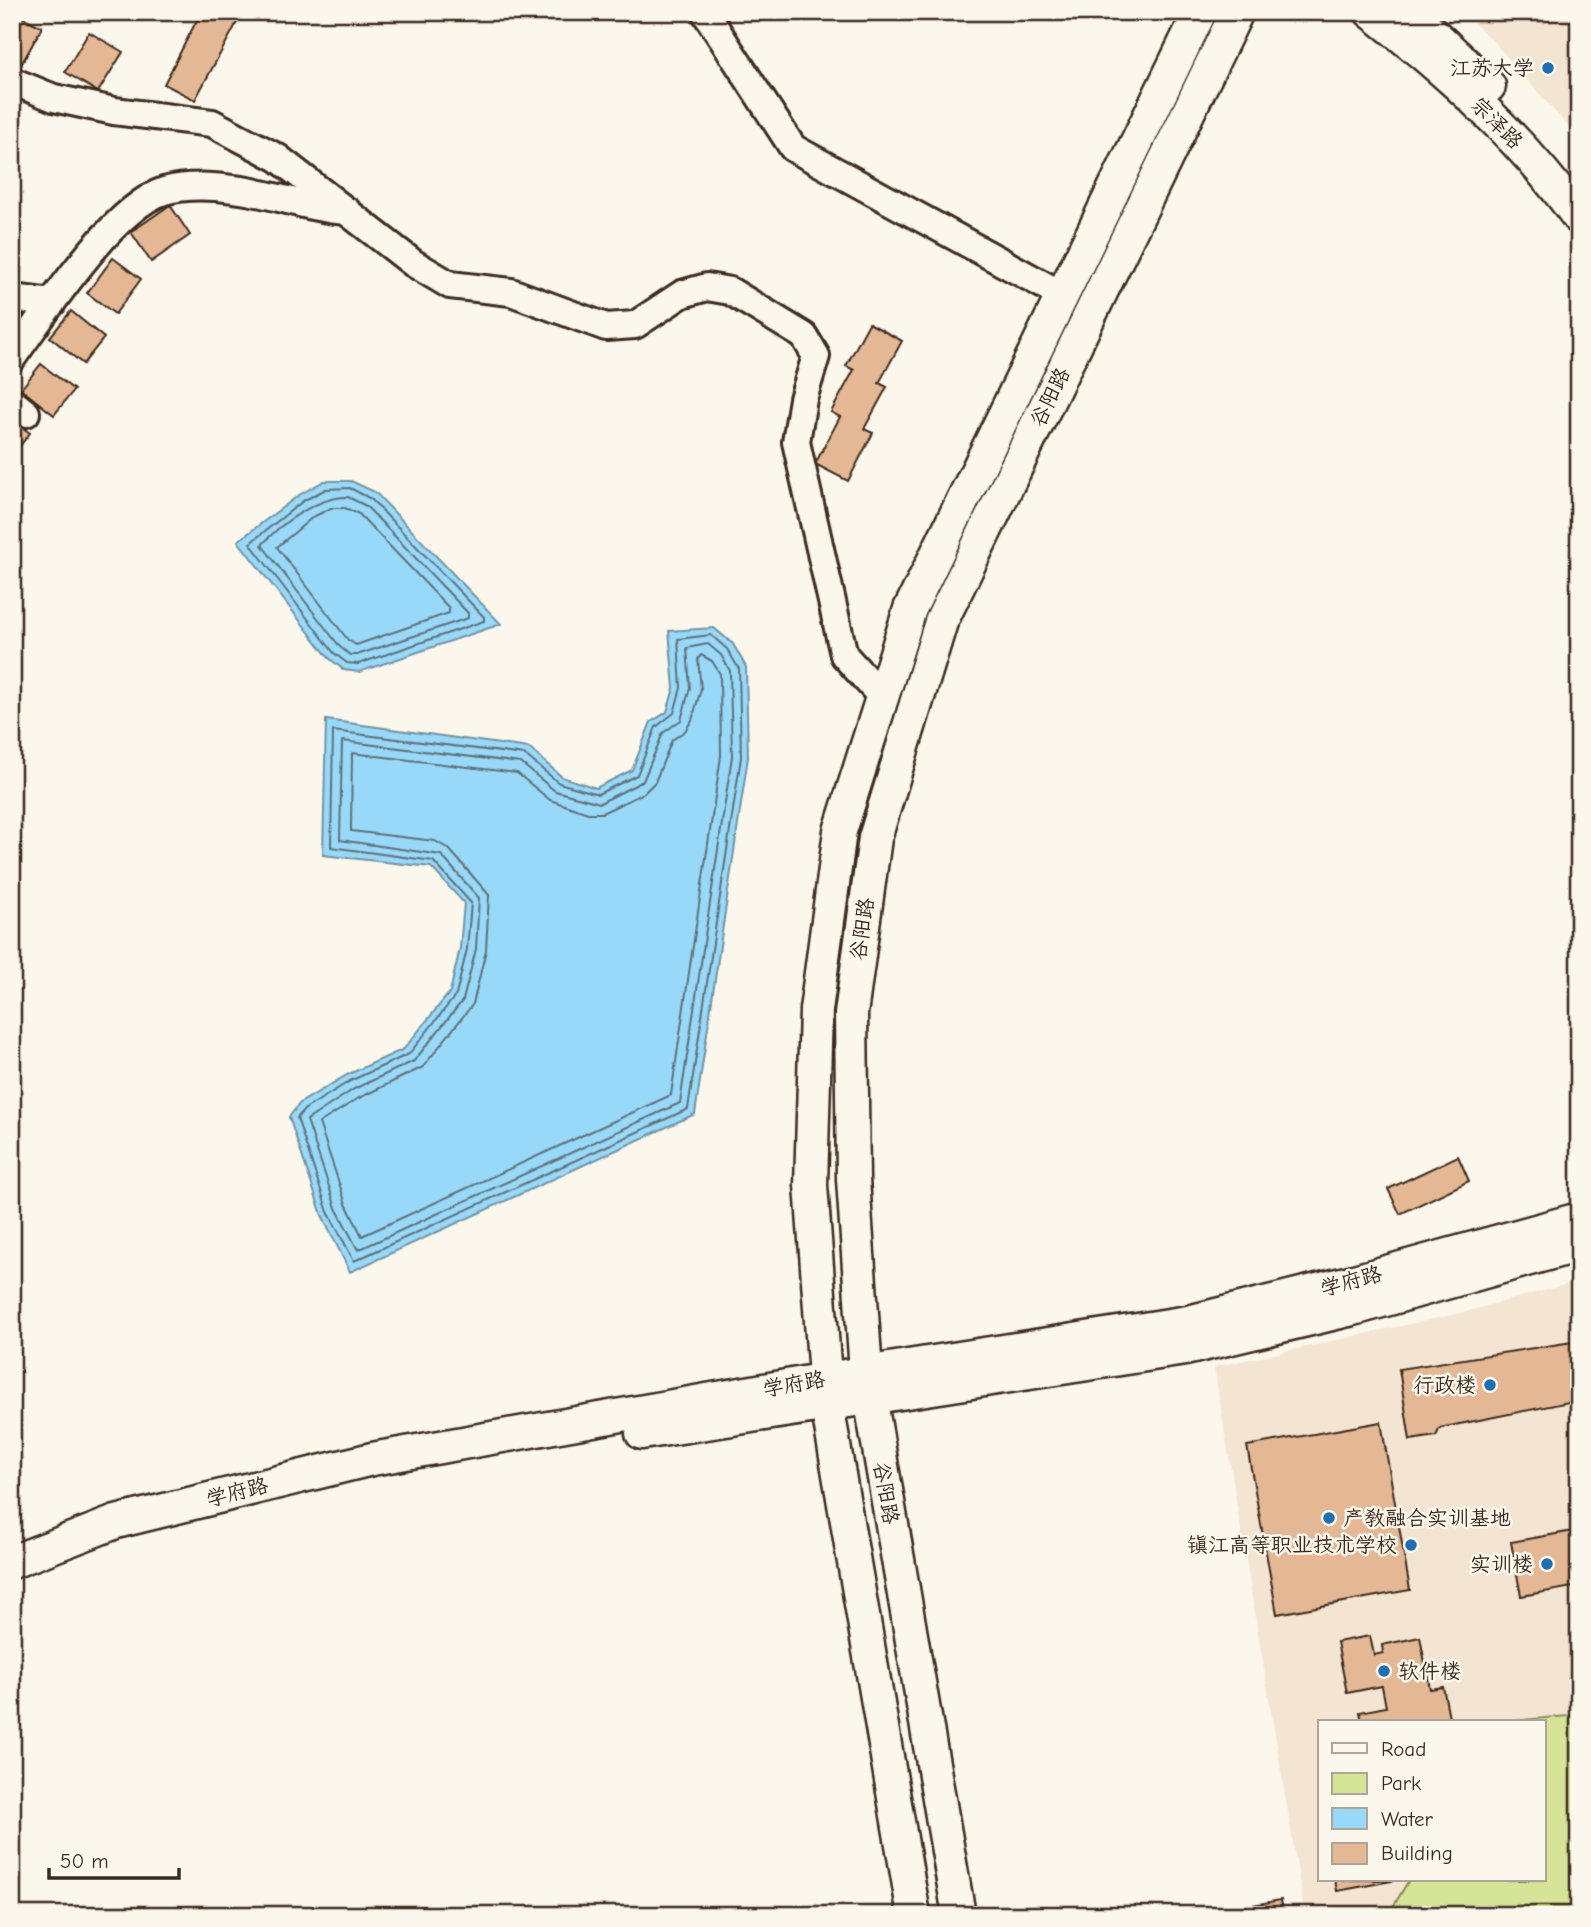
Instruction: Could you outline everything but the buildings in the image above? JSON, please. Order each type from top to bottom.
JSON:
[{"type":"main road","name":"谷阳路","points":[[914,1915],[826,1391],[811,1185],[816,1010],[840,831],[910,609],[1200,12]]},
{"type":"main road","name":"谷阳路","points":[[959,1915],[868,1386],[853,1179],[851,1014],[875,838],[941,622],[1237,12]]},
{"type":"main road","name":"宗泽路","points":[[1371,12],[1456,83],[1508,133],[1540,167],[1579,218]]},
{"type":"main road","name":"宗泽路","points":[[1410,12],[1525,122],[1579,185]]},
{"type":"main road","name":"学府路","points":[[868,1386],[1188,1322],[1579,1219]]},
{"type":"main road","name":"学府路","points":[[12,1562],[116,1522],[372,1460],[826,1391],[1185,1349],[1357,1308],[1579,1245]]},
{"type":"main road","name":"学府路","points":[[12,1579],[120,1538],[381,1473],[826,1391]]},
{"type":"lane","points":[[705,12],[793,148],[1062,295]]},
{"type":"lane","points":[[12,81],[54,98],[114,111],[212,123],[278,158],[413,263],[450,285],[511,292],[606,327],[635,325],[682,293],[707,287],[730,291],[804,336],[816,356],[803,399],[796,442],[844,655],[882,697]]},
{"type":"lane","points":[[12,358],[99,245],[137,205],[164,191],[190,187],[234,189],[320,209],[348,211]]},
{"type":"lane","points":[[12,303],[20,299],[52,303]]},
{"type":"shaded area","name":"江苏大学","points":[[1462,12],[1579,12],[1579,139],[1494,42]]},
{"type":"shaded area","name":"镇江高等职业技术学校","points":[[1579,1281],[1579,1915],[1305,1915],[1214,1367],[1465,1312]]},
{"type":"green space","points":[[1579,1715],[1579,1915],[1388,1915],[1408,1882],[1546,1882],[1546,1720],[1523,1720]]},
{"type":"water","points":[[324,481],[351,481],[375,492],[501,624],[359,672],[344,670],[329,658],[238,541],[299,495]]},
{"type":"water","points":[[714,628],[733,644],[746,667],[748,757],[695,1114],[350,1272],[322,1215],[289,1117],[300,1103],[347,1075],[404,1049],[450,992],[460,948],[464,903],[431,867],[323,855],[326,720],[529,748],[562,777],[596,788],[632,770],[651,722],[667,712],[674,688],[669,631]]},
{"type":"place","name":"江苏大学","points":[[1548,68]]},
{"type":"place","name":"行政楼","points":[[1490,1385]]},
{"type":"place","name":"产教融合实训基地","points":[[1329,1518]]},
{"type":"place","name":"镇江高等职业技术学校","points":[[1411,1545]]},
{"type":"place","name":"实训楼","points":[[1547,1564]]},
{"type":"place","name":"软件楼","points":[[1384,1671]]}]
